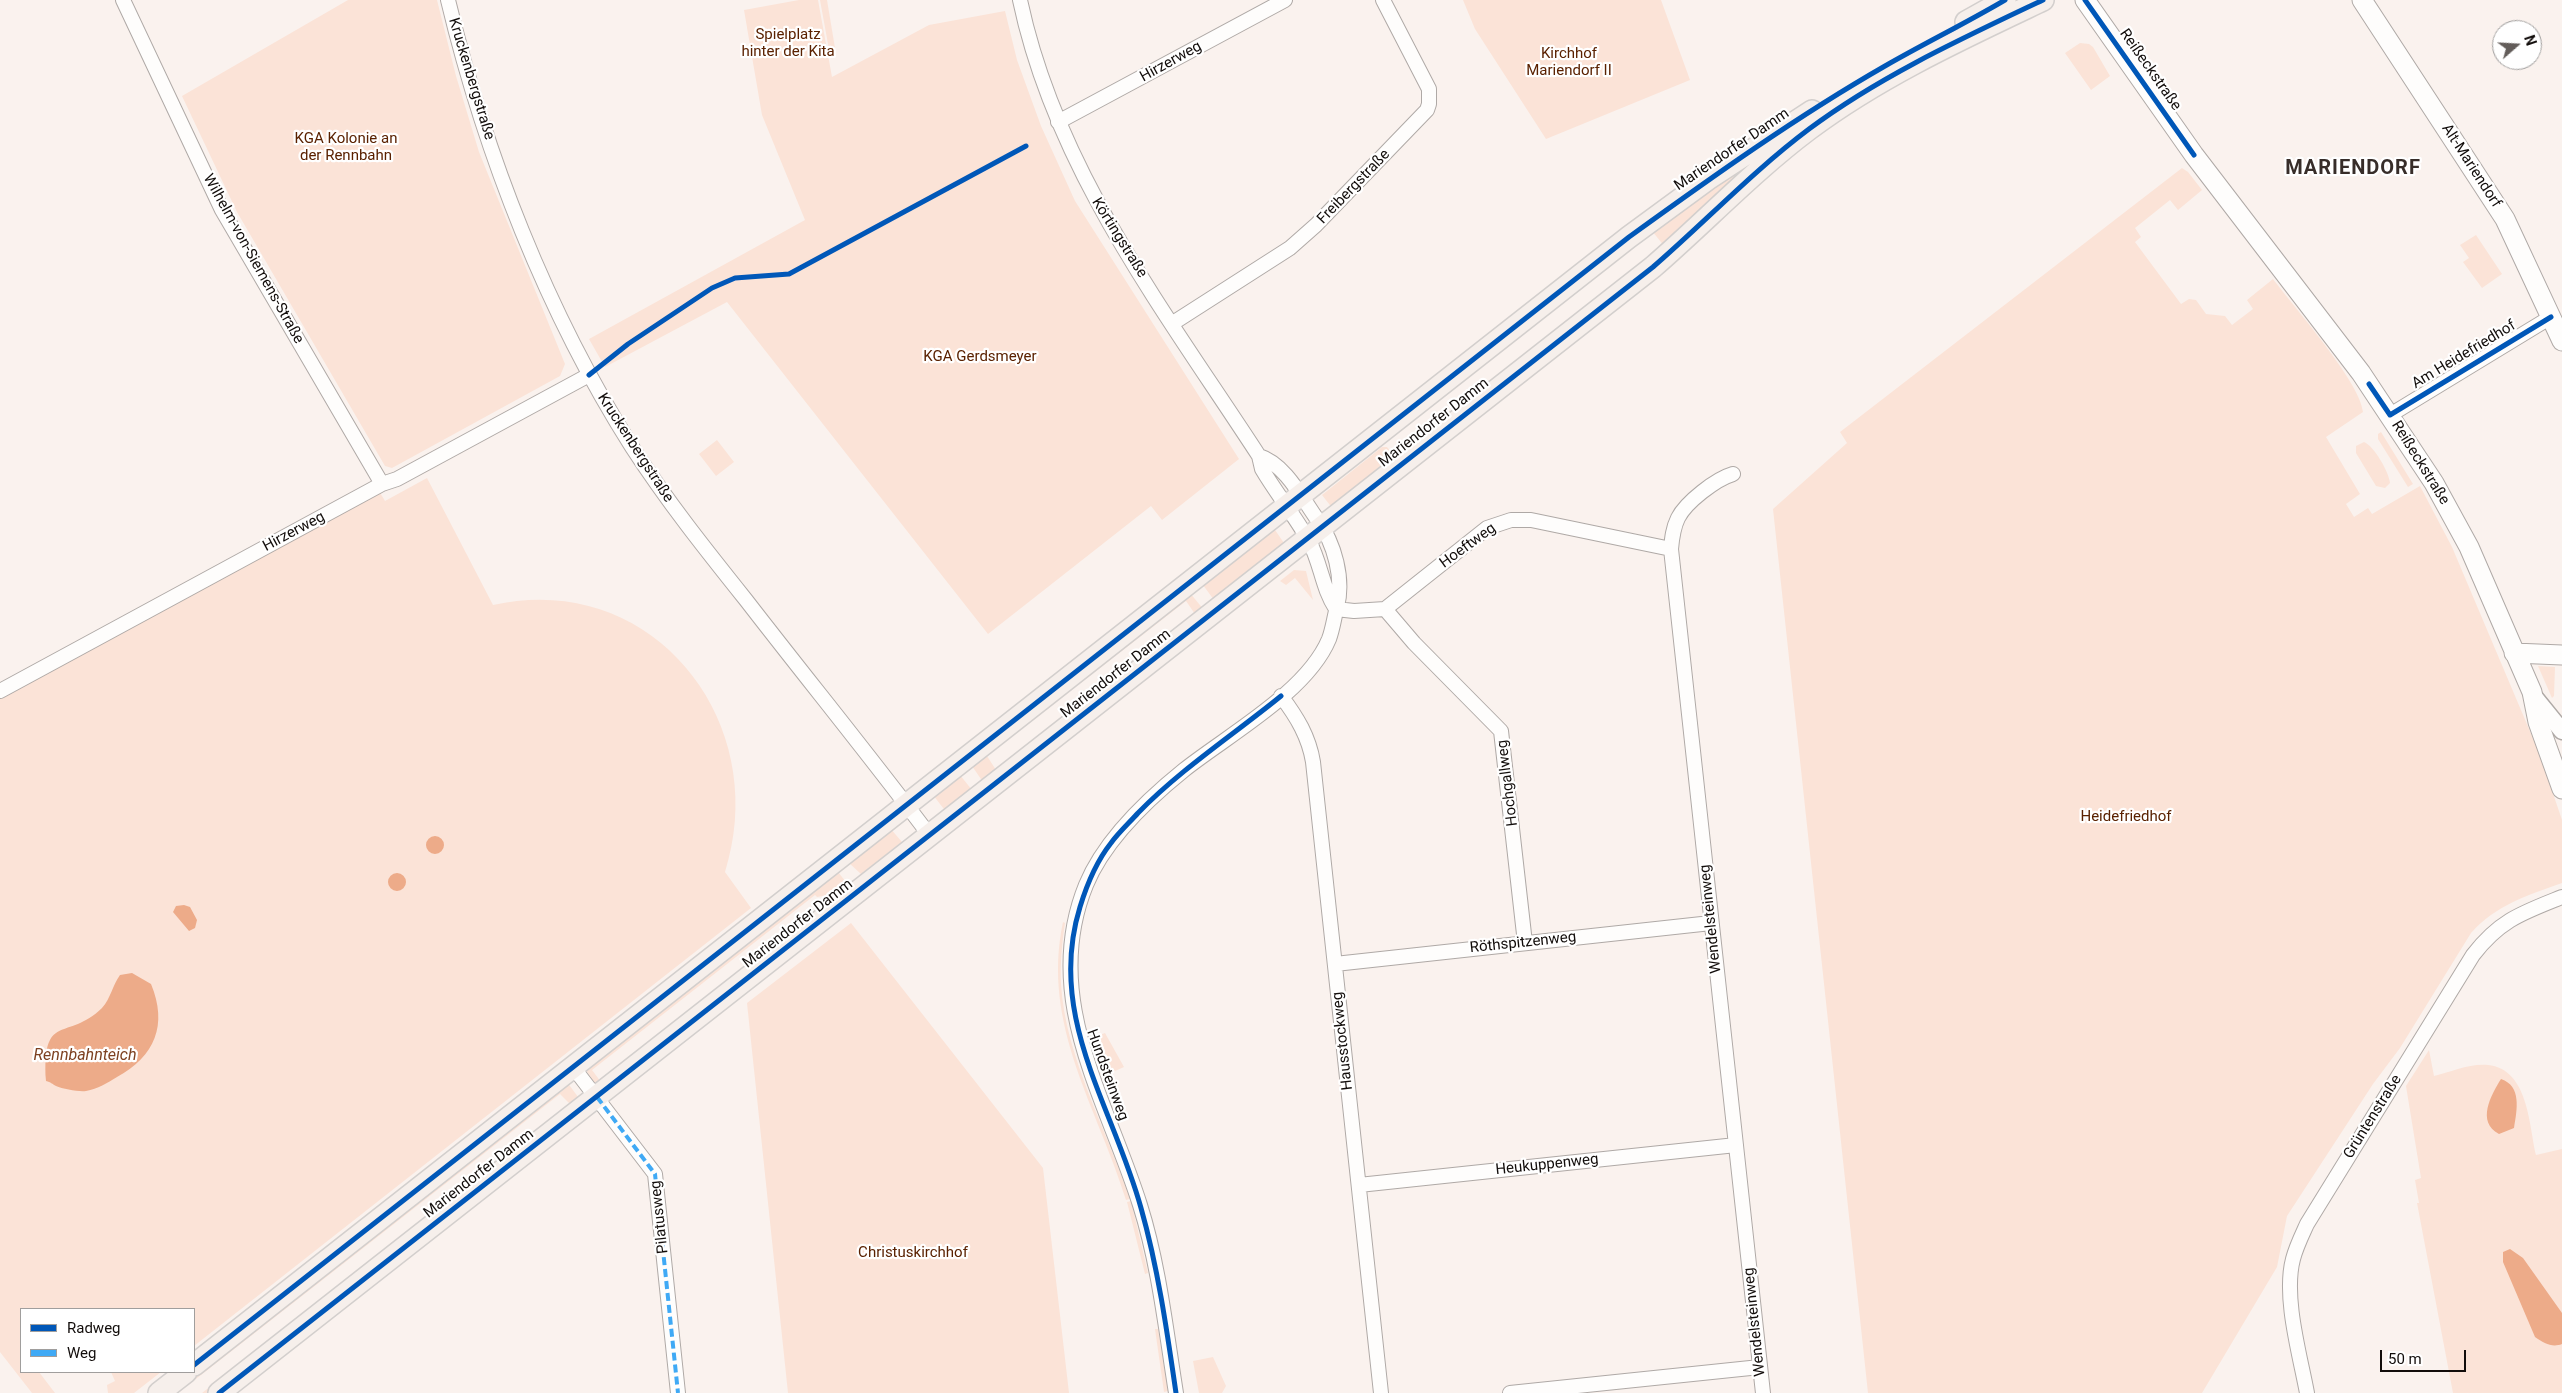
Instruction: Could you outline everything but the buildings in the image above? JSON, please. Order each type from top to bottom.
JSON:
[{"type":"main road","name":"Mariendorfer Damm","points":[[195,1365],[1624,241],[1708,179],[1884,66],[2005,0]]},
{"type":"main road","name":"Mariendorfer Damm","points":[[218,1393],[1653,267],[1762,167],[1810,129],[1902,70],[2043,0]]},
{"type":"main road","name":"Reißeckstraße","points":[[2085,0],[2199,161],[2328,328],[2390,415],[2434,483],[2469,547],[2532,692],[2538,722],[2561,777]]},
{"type":"main road","name":"Alt-Mariendorf","points":[[2362,0],[2500,210],[2562,342]]},
{"type":"main road","points":[[2514,653],[2562,655]]},
{"type":"main road","points":[[159,1393],[185,1373]]},
{"type":"street","name":"Wilhelm-von-Siemens-Straße","points":[[123,0],[222,210],[382,484]]},
{"type":"street","name":"Kruckenbergstraße","points":[[448,0],[472,89],[503,180],[539,269],[589,375],[632,446],[678,515],[930,836]]},
{"type":"street","name":"Körtingstraße","points":[[1020,0],[1034,55],[1058,122],[1094,198],[1259,456],[1271,460],[1293,501]]},
{"type":"street","name":"Hirzerweg","points":[[1058,122],[1284,0]]},
{"type":"street","name":"Freibergstraße","points":[[1173,323],[1290,248],[1316,225],[1424,115],[1430,104],[1429,89],[1384,0]]},
{"type":"street","name":"Am Heidefriedhof","points":[[2390,415],[2551,317]]},
{"type":"street","name":"Hirzerweg","points":[[0,692],[382,484],[397,479],[589,375]]},
{"type":"street","name":"Wendelsteinweg","points":[[1733,474],[1721,478],[1684,508],[1675,524],[1671,549],[1763,1393]]},
{"type":"street","points":[[1293,501],[1316,533],[1319,566],[1327,597],[1336,609],[1354,611],[1385,609]]},
{"type":"street","name":"Hoeftweg","points":[[1385,609],[1487,528],[1503,521],[1531,520],[1671,549]]},
{"type":"street","name":"Hundsteinweg","points":[[1176,1393],[1164,1317],[1141,1207],[1085,1057],[1073,1014],[1069,970],[1073,928],[1086,885],[1112,841],[1170,782],[1281,696],[1302,677],[1320,654],[1334,625],[1336,609]]},
{"type":"street","name":"Hochgallweg","points":[[1385,609],[1414,643],[1501,731],[1526,943]]},
{"type":"street","points":[[2532,692],[2562,731]]},
{"type":"street","name":"Hausstockweg","points":[[1281,696],[1303,728],[1312,753],[1381,1393]]},
{"type":"street","name":"Grüntenstraße","points":[[2307,1393],[2293,1311],[2291,1277],[2293,1260],[2307,1224],[2473,955],[2486,938],[2510,919],[2562,897]]},
{"type":"street","name":"Röthspitzenweg","points":[[1335,964],[1711,923]]},
{"type":"street","name":"Pilatusweg","points":[[573,1068],[655,1174],[678,1393]]},
{"type":"street","name":"Heukuppenweg","points":[[1359,1184],[1736,1145]]},
{"type":"street","points":[[1510,1393],[1760,1367]]},
{"type":"green space","name":"KGA Kolonie an der Rennbahn","points":[[348,0],[437,0],[456,76],[479,152],[565,364],[560,376],[392,468],[385,466],[237,212],[182,96]]},
{"type":"green space","name":"KGA Gerdsmeyer","points":[[799,0],[818,0],[832,77],[929,25],[1005,11],[1017,60],[1041,126],[1075,201],[1239,459],[1162,520],[1151,506],[988,634],[727,302],[605,367],[589,339],[805,220],[762,115],[744,10]]},
{"type":"green space","points":[[820,0],[827,0],[836,54],[830,55]]},
{"type":"green space","name":"Kirchhof Mariendorf II","points":[[1463,0],[1661,0],[1690,80],[1546,139],[1475,29]]},
{"type":"green space","points":[[2080,43],[2089,44],[2093,47],[2110,76],[2091,90],[2065,53]]},
{"type":"green space","points":[[1748,163],[1751,165],[1665,247],[1652,231]]},
{"type":"green space","name":"Heidefriedhof","points":[[2182,168],[2188,172],[2202,190],[2178,210],[2170,200],[2135,228],[2141,237],[2135,242],[2181,304],[2189,299],[2196,300],[2206,314],[2225,316],[2232,325],[2253,309],[2247,300],[2273,279],[2339,364],[2359,399],[2363,412],[2326,437],[2360,494],[2346,504],[2354,517],[2368,508],[2372,514],[2420,486],[2452,547],[2540,755],[2562,820],[2562,883],[2502,908],[2481,923],[2471,933],[2400,1048],[2373,1084],[2287,1216],[2277,1267],[2202,1393],[1868,1393],[1773,509],[1847,443],[1840,432]]},
{"type":"green space","points":[[2476,235],[2502,274],[2482,288],[2463,262],[2469,258],[2460,245]]},
{"type":"green space","points":[[2381,432],[2413,484],[2408,487],[2378,439],[2378,434]]},
{"type":"green space","points":[[717,440],[734,462],[716,476],[699,454]]},
{"type":"green space","points":[[2364,442],[2376,454],[2387,473],[2390,483],[2385,488],[2376,486],[2356,453],[2356,446]]},
{"type":"green space","points":[[1382,447],[1387,447],[1395,457],[1333,509],[1322,495]]},
{"type":"green space","points":[[427,478],[493,605],[551,600],[604,610],[649,634],[687,669],[715,712],[732,762],[735,816],[725,872],[751,908],[195,1345],[195,1308],[20,1308],[20,1373],[40,1373],[55,1393],[32,1393],[0,1352],[0,697],[379,491],[385,501]]},
{"type":"green space","points":[[1273,527],[1286,546],[1214,600],[1203,585]]},
{"type":"green space","points":[[1294,570],[1306,571],[1313,600],[1295,578],[1286,585],[1280,581]]},
{"type":"green space","points":[[1190,593],[1204,610],[983,782],[972,766]],"holes":[[[1186,601],[1195,614],[996,770],[987,756]]]},
{"type":"green space","points":[[2538,666],[2555,667],[2554,696],[2552,698]]},
{"type":"green space","points":[[960,775],[972,790],[947,813],[933,795]]},
{"type":"green space","points":[[890,828],[902,842],[861,874],[849,863]]},
{"type":"green space","points":[[838,872],[846,882],[844,891],[597,1086],[585,1069]],"holes":[[[815,895],[817,897],[828,895],[831,898],[601,1082],[592,1070]]]},
{"type":"green space","points":[[1063,922],[1065,923],[1061,984],[1070,1038],[1088,1093],[1130,1199],[1126,1200],[1075,1064],[1066,1030],[1059,996],[1058,960]]},
{"type":"green space","name":"Christuskirchhof","points":[[851,923],[1043,1168],[1069,1393],[788,1393],[747,1003]]},
{"type":"green space","points":[[1105,1033],[1124,1067],[1106,1075],[1094,1037]]},
{"type":"green space","points":[[2429,1050],[2434,1076],[2475,1065],[2488,1065],[2501,1069],[2511,1076],[2519,1087],[2524,1100],[2536,1155],[2562,1149],[2562,1393],[2453,1393],[2417,1203],[2419,1203],[2415,1180],[2421,1178],[2406,1086]]},
{"type":"green space","points":[[567,1082],[581,1101],[208,1393],[202,1393],[570,1104],[560,1094],[178,1393],[170,1393]]},
{"type":"green space","points":[[1131,1201],[1148,1273],[1145,1274],[1127,1202]]},
{"type":"green space","points":[[1155,1329],[1158,1329],[1168,1391],[1164,1392]]},
{"type":"green space","points":[[1213,1357],[1226,1386],[1222,1393],[1199,1393],[1193,1361]]},
{"type":"green space","points":[[111,1373],[160,1373],[134,1393],[108,1393],[107,1385],[115,1381]]},
{"type":"water","points":[[435,836],[441,839],[444,845],[441,851],[435,854],[429,851],[426,845],[429,839]]},
{"type":"water","points":[[397,873],[403,876],[406,882],[403,888],[397,891],[391,888],[388,882],[391,876]]},
{"type":"water","points":[[184,905],[190,907],[197,920],[195,928],[189,931],[173,912],[176,906]]},
{"type":"water","name":"Rennbahnteich","points":[[132,973],[151,984],[156,999],[158,1026],[155,1038],[149,1049],[130,1069],[94,1089],[86,1091],[71,1090],[46,1081],[48,1045],[53,1036],[59,1031],[89,1018],[102,1008],[120,975]]},
{"type":"water","points":[[2501,1079],[2508,1082],[2512,1087],[2517,1106],[2514,1128],[2499,1134],[2488,1123],[2487,1116],[2490,1100]]},
{"type":"water","points":[[2510,1249],[2523,1258],[2562,1313],[2562,1344],[2551,1345],[2535,1337],[2503,1262],[2503,1252]]},
{"type":"marked path","points":[[597,1097],[655,1174],[678,1393]]},
{"type":"cycle path","points":[[195,1364],[1629,237],[1723,170],[1819,106],[1885,66],[2005,0]]},
{"type":"cycle path","points":[[219,1393],[1653,267],[1788,145],[1836,110],[1893,75],[2043,0]]},
{"type":"cycle path","points":[[2085,0],[2194,155]]},
{"type":"cycle path","points":[[589,375],[628,344],[712,288],[735,278],[789,274],[1026,146]]},
{"type":"cycle path","points":[[2369,384],[2390,415],[2551,317]]},
{"type":"cycle path","points":[[1176,1393],[1157,1277],[1141,1208],[1129,1170],[1087,1060],[1077,1024],[1071,986],[1072,947],[1080,907],[1089,882],[1096,866],[1114,839],[1138,813],[1172,782],[1281,696]]},
{"type":"district","name":"MARIENDORF","points":[[2353,169]]},
{"type":"park label","name":"Spielplatz hinter der Kita","points":[[788,44]]}]
